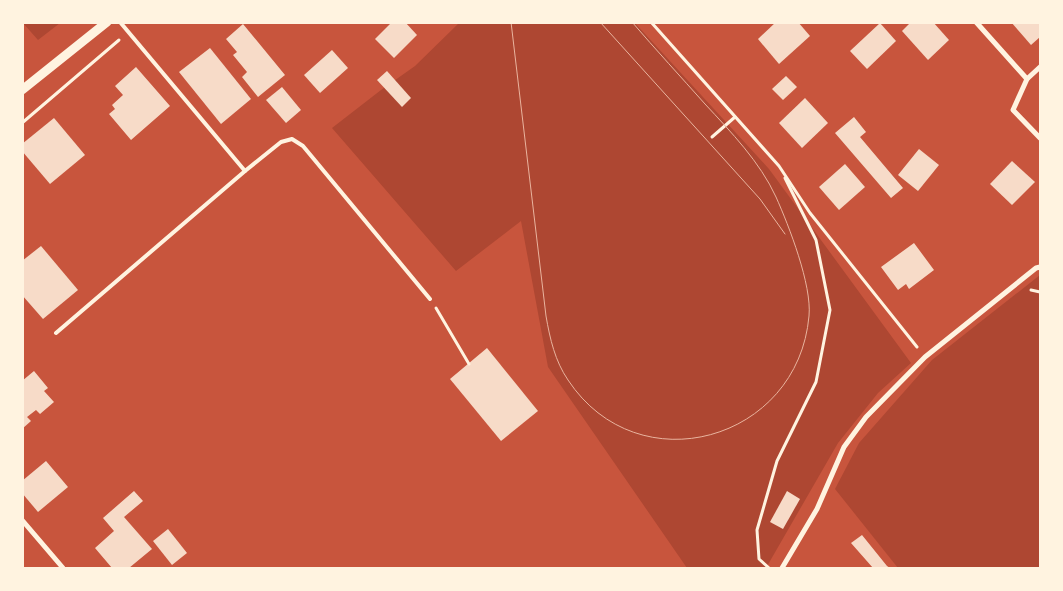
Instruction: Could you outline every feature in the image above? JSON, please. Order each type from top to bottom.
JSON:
[{"type":"street","points":[[22,90],[107,22]]},
{"type":"street","points":[[976,22],[1027,79]]},
{"type":"street","points":[[1040,67],[1027,79],[1013,110],[1040,138]]},
{"type":"street","points":[[782,568],[817,509],[844,447],[866,416],[925,357],[1036,268],[1040,267]]},
{"type":"street","points":[[22,520],[63,568]]},
{"type":"lane","points":[[120,22],[245,171]]},
{"type":"lane","points":[[56,333],[245,171],[281,142],[292,139],[303,146],[430,299]]},
{"type":"path","points":[[651,22],[779,166],[810,213],[925,357]]},
{"type":"path","points":[[22,123],[127,32]]},
{"type":"path","points":[[712,138],[735,117]]},
{"type":"path","points":[[770,568],[759,559],[757,530],[777,461],[816,382],[830,310],[816,240],[779,166]]},
{"type":"path","points":[[430,299],[469,364]]},
{"type":"shaded area","points":[[23,23],[60,23],[38,40]]},
{"type":"shaded area","points":[[459,23],[635,23],[769,169],[911,363],[878,393],[838,443],[766,568],[687,568],[548,367],[521,221],[456,271],[332,128],[415,66]]},
{"type":"shaded area","points":[[1040,275],[1040,568],[898,568],[835,489],[859,443],[932,360]]},
{"type":"building","points":[[392,22],[405,22],[417,35],[394,58],[375,39]]},
{"type":"building","points":[[776,22],[798,22],[810,36],[779,64],[758,39]]},
{"type":"building","points":[[911,22],[933,22],[949,40],[928,60],[902,31]]},
{"type":"building","points":[[1011,22],[1040,22],[1040,37],[1031,45]]},
{"type":"building","points":[[880,23],[896,41],[867,69],[850,51]]},
{"type":"building","points":[[243,24],[285,75],[258,97],[242,77],[247,72],[233,55],[237,52],[226,39]]},
{"type":"building","points":[[210,48],[251,99],[221,124],[179,72]]},
{"type":"building","points":[[332,50],[348,68],[320,93],[304,75]]},
{"type":"building","points":[[136,67],[170,106],[131,140],[109,114],[115,109],[112,105],[123,95],[115,86]]},
{"type":"building","points":[[387,71],[411,98],[402,107],[377,80]]},
{"type":"building","points":[[786,76],[797,87],[783,100],[772,89]]},
{"type":"building","points":[[282,87],[301,110],[286,123],[266,100]]},
{"type":"building","points":[[805,98],[828,123],[802,148],[779,123]]},
{"type":"building","points":[[854,117],[866,132],[860,137],[903,188],[891,198],[835,133]]},
{"type":"building","points":[[54,118],[85,155],[50,184],[22,151],[22,144]]},
{"type":"building","points":[[919,149],[939,165],[918,191],[898,175]]},
{"type":"building","points":[[1012,161],[1035,182],[1012,205],[990,184]]},
{"type":"building","points":[[845,164],[865,187],[839,210],[819,187]]},
{"type":"building","points":[[914,243],[934,270],[909,289],[906,284],[898,290],[881,267]]},
{"type":"building","points":[[41,246],[78,290],[43,319],[22,295],[22,261]]},
{"type":"building","points":[[487,348],[538,411],[501,441],[450,379]]},
{"type":"building","points":[[34,371],[48,388],[44,391],[54,402],[40,414],[36,410],[27,417],[31,421],[22,429],[22,381]]},
{"type":"building","points":[[46,461],[68,487],[38,512],[22,493],[22,481]]},
{"type":"building","points":[[134,491],[143,501],[124,517],[152,549],[129,568],[112,568],[95,548],[114,531],[103,518]]},
{"type":"building","points":[[787,491],[800,499],[783,529],[770,522]]},
{"type":"building","points":[[168,529],[187,553],[172,565],[153,541]]},
{"type":"building","points":[[862,535],[890,568],[873,568],[851,543]]},
{"type":"tram line","points":[[511,22],[546,316],[556,357],[568,380],[598,413],[634,432],[672,439],[711,435],[746,419],[777,394],[798,359],[809,316],[807,288],[799,256],[787,223],[776,197],[762,172],[735,137],[632,22]]},
{"type":"tram line","points":[[600,22],[760,199],[785,234]]}]
